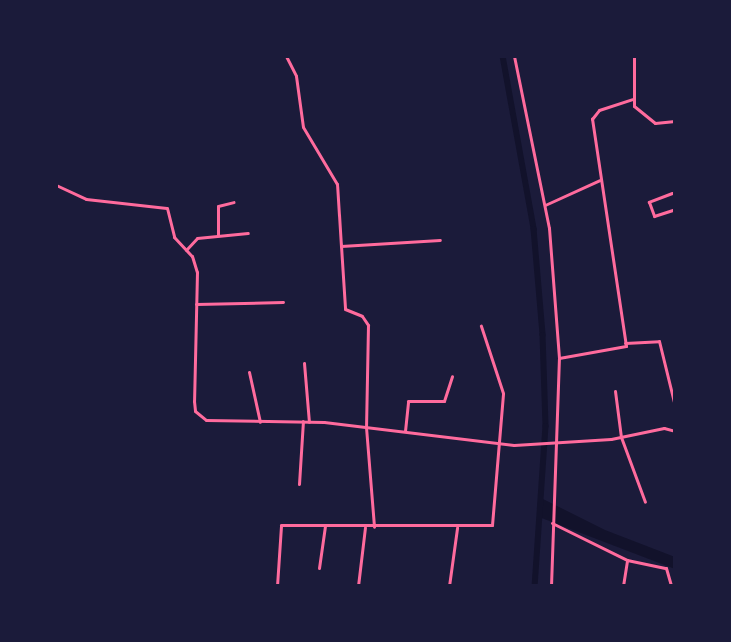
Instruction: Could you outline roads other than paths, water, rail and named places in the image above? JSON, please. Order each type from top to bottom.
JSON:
[{"type":"street","points":[[201,56],[211,56]]},
{"type":"street","points":[[286,56],[296,76],[303,127],[337,184],[345,309],[362,316],[368,325],[366,427],[374,527]]},
{"type":"street","points":[[514,56],[545,205],[560,358],[552,444],[551,586]]},
{"type":"street","points":[[634,56],[632,99],[645,119],[675,121]]},
{"type":"street","points":[[625,343],[600,180],[593,114],[632,99]]},
{"type":"street","points":[[545,205],[600,180]]},
{"type":"street","points":[[56,185],[86,199],[167,208],[174,237],[186,250],[196,272],[195,411],[206,420],[303,421],[500,443],[534,445],[621,437],[664,428],[675,430]]},
{"type":"street","points":[[672,193],[649,202],[654,216],[675,209]]},
{"type":"street","points":[[218,235],[218,206],[234,202]]},
{"type":"street","points":[[186,250],[197,238],[248,233]]},
{"type":"street","points":[[341,246],[440,240]]},
{"type":"street","points":[[196,304],[283,302]]},
{"type":"street","points":[[277,586],[278,526],[457,528],[492,525],[503,393],[481,326]]},
{"type":"street","points":[[560,358],[625,343],[659,342],[675,406]]},
{"type":"street","points":[[304,363],[309,422]]},
{"type":"street","points":[[249,372],[260,422]]},
{"type":"street","points":[[405,431],[408,401],[444,401],[452,376]]},
{"type":"street","points":[[616,392],[621,437],[645,502]]},
{"type":"street","points":[[298,484],[303,421]]},
{"type":"street","points":[[552,523],[627,560],[666,568],[671,586]]},
{"type":"street","points":[[319,568],[325,526]]},
{"type":"street","points":[[358,586],[366,527]]},
{"type":"street","points":[[449,586],[457,528]]},
{"type":"street","points":[[623,586],[627,560]]},
{"type":"waterway","points":[[503,56],[534,229],[543,335],[546,426],[535,586]]}]
